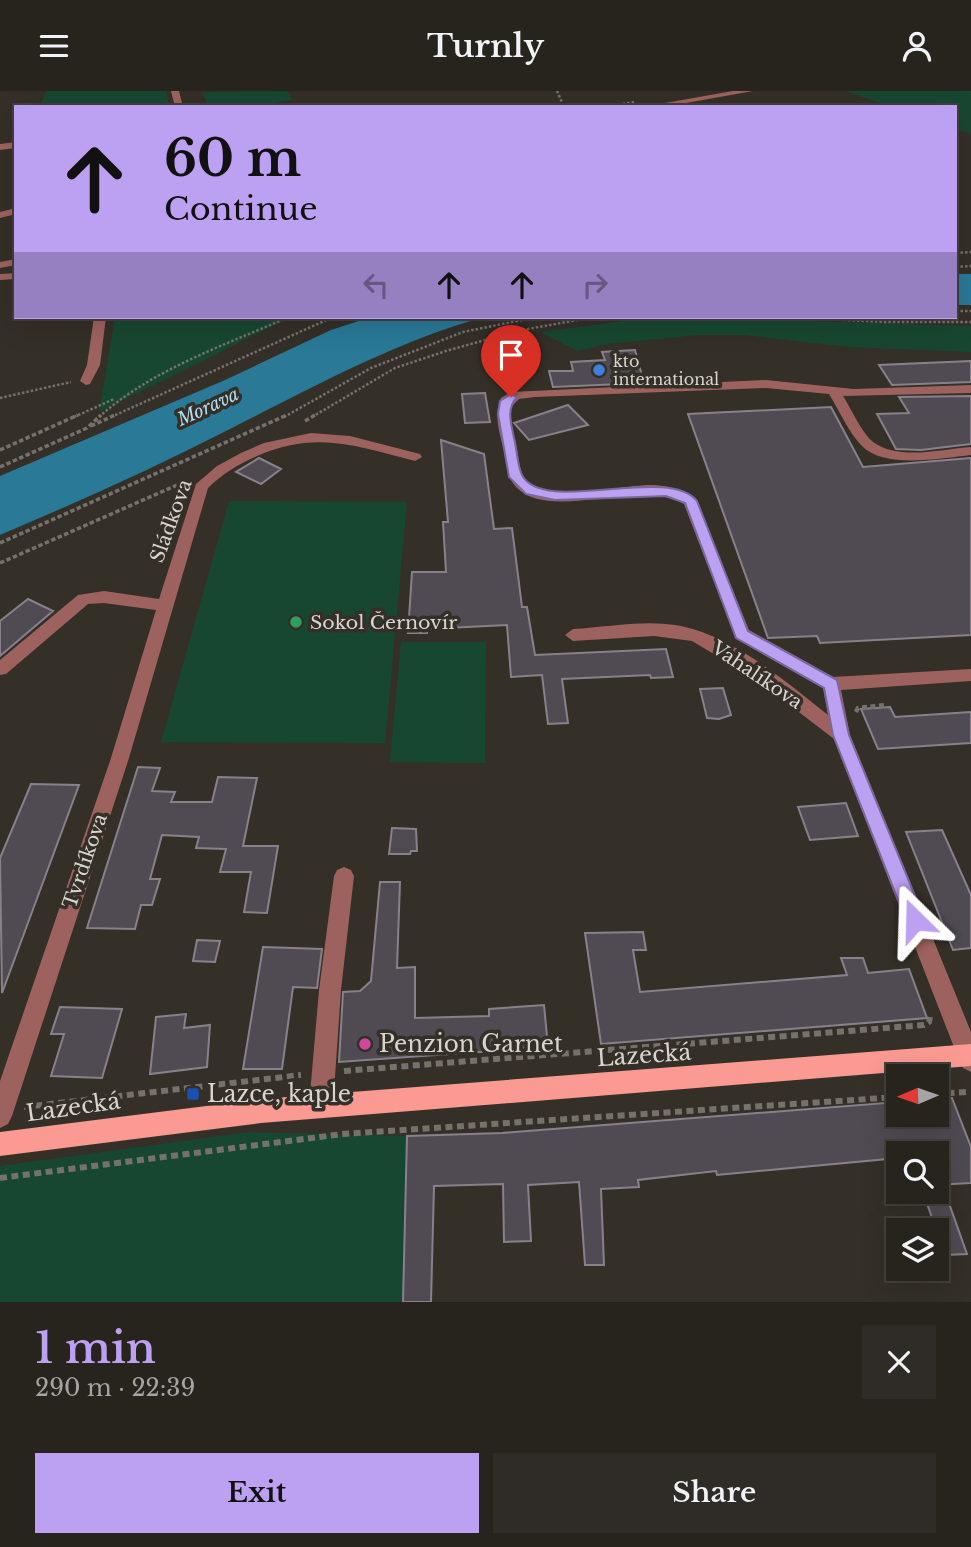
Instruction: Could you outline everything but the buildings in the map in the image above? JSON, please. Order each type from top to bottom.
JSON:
[{"type":"main road","name":"Lazecká","points":[[0,1144],[154,1122],[321,1106],[970,1057]]},
{"type":"street","points":[[659,105],[749,91]]},
{"type":"street","points":[[87,379],[95,366],[100,319]]},
{"type":"street","points":[[971,389],[834,392],[766,384],[535,393],[511,397],[504,407],[516,477],[530,491],[555,496],[666,491],[686,496],[691,501],[742,634],[831,684],[971,675]]},
{"type":"street","points":[[834,392],[866,443],[874,449],[896,455],[971,451]]},
{"type":"street","name":"Sládkova","points":[[165,605],[201,487],[228,465],[269,443],[314,436],[351,439],[415,457]]},
{"type":"street","points":[[0,669],[85,599],[104,597],[165,605]]},
{"type":"street","name":"Tvrdíkova","points":[[0,1116],[120,758],[165,605]]},
{"type":"street","name":"Vahalíkova","points":[[573,635],[665,631],[698,636],[790,695],[841,735]]},
{"type":"street","points":[[831,684],[841,735],[970,1057]]},
{"type":"street","points":[[321,1106],[330,990],[344,876]]},
{"type":"path","points":[[0,450],[121,397],[204,354],[284,319]]},
{"type":"path","points":[[0,467],[329,319]]},
{"type":"path","points":[[0,543],[272,423],[370,368],[463,332],[527,319]]},
{"type":"path","points":[[859,319],[971,322]]},
{"type":"path","points":[[0,398],[87,379]]},
{"type":"path","points":[[87,428],[121,397]]},
{"type":"path","points":[[23,1107],[324,1073],[924,1025],[929,1022],[930,1016],[925,1003]]},
{"type":"path","points":[[949,1093],[966,1092]]},
{"type":"path","points":[[0,1178],[343,1134],[886,1098]]},
{"type":"green space","points":[[46,91],[166,91],[170,105],[41,105]]},
{"type":"green space","points":[[287,91],[293,100],[278,102],[279,105],[208,105],[202,92]]},
{"type":"green space","points":[[846,91],[971,91],[971,134],[957,129],[957,105],[885,105]]},
{"type":"green space","points":[[115,319],[287,319],[99,412]]},
{"type":"green space","points":[[638,319],[748,319],[971,326],[971,352],[848,347],[744,335],[700,335],[607,344],[577,351],[541,332]]},
{"type":"green space","name":"Sokol Černovír","points":[[229,501],[407,502],[385,743],[161,742]]},
{"type":"green space","points":[[401,642],[486,642],[485,763],[390,762]]},
{"type":"green space","points":[[249,1132],[407,1136],[404,1302],[0,1302],[0,1166]]},
{"type":"water","points":[[957,274],[971,274],[971,305],[957,305]]},
{"type":"water","name":"Morava","points":[[365,319],[477,319],[419,339],[356,366],[146,470],[0,535],[0,476],[225,380],[331,330]]},
{"type":"place","name":"kto international","points":[[599,370]]},
{"type":"place","name":"Sokol Černovír","points":[[296,622]]},
{"type":"place","name":"Penzion Garnet","points":[[365,1044]]},
{"type":"place","name":"Lazce, kaple","points":[[193,1094]]},
{"type":"route","points":[[511,397],[506,401],[504,414],[516,477],[530,491],[555,496],[666,491],[686,496],[691,501],[742,634],[831,684],[841,735],[915,920]]}]
